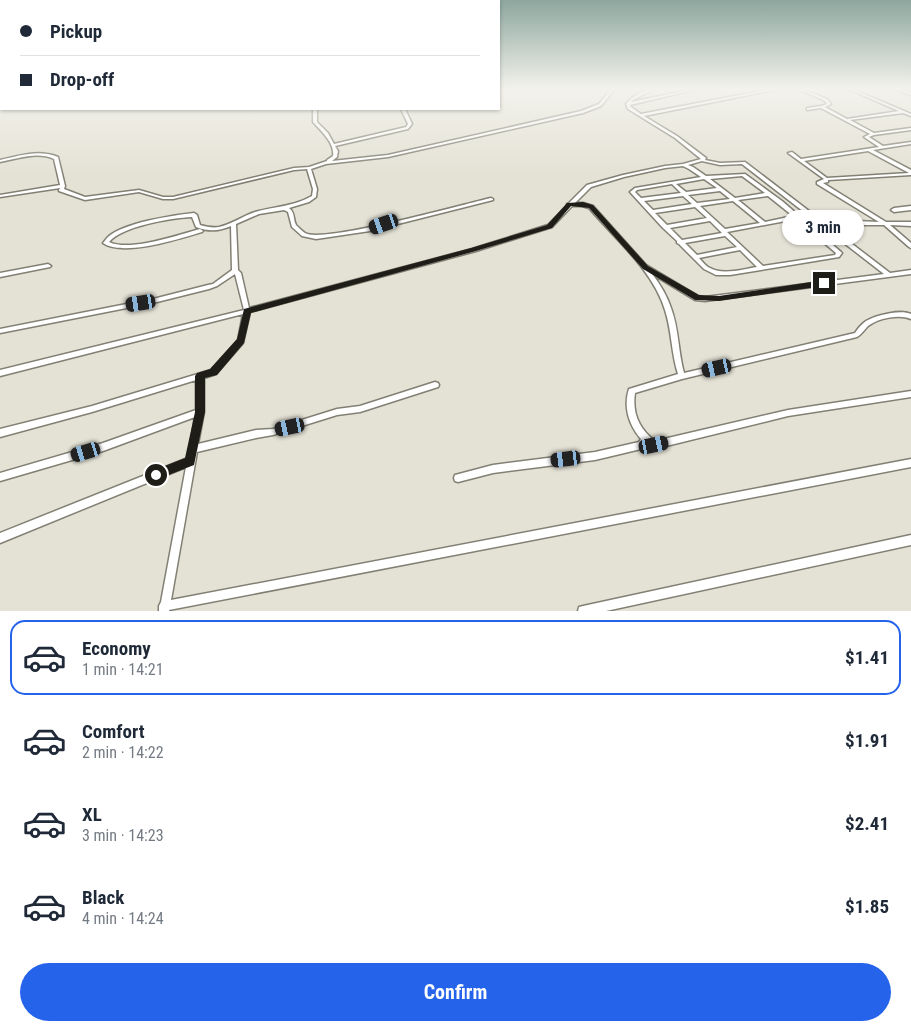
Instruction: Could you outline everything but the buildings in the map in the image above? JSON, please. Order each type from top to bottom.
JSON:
[{"type":"street","points":[[315,118],[315,122],[334,145],[336,156],[328,162]]},
{"type":"street","points":[[334,145],[407,128],[410,124],[408,118]]},
{"type":"street","points":[[0,161],[41,155],[53,156],[56,158],[63,186],[62,190],[85,198],[140,191],[163,198],[173,198],[294,169],[309,168],[328,162],[388,156],[558,118]]},
{"type":"street","points":[[646,118],[698,152],[704,157],[704,161]]},
{"type":"street","points":[[841,118],[873,134]]},
{"type":"street","points":[[845,120],[863,118]]},
{"type":"street","points":[[882,146],[866,138],[873,134],[911,129]]},
{"type":"street","points":[[800,160],[867,148],[911,143]]},
{"type":"street","points":[[867,148],[911,173]]},
{"type":"street","points":[[790,153],[826,179]]},
{"type":"street","points":[[0,373],[247,311],[474,250],[550,226],[580,193],[589,186],[602,181],[704,161],[720,164],[743,163],[888,274]]},
{"type":"street","points":[[683,165],[706,178],[764,223]]},
{"type":"street","points":[[200,231],[129,247],[112,247],[106,243],[108,239],[122,230],[185,215],[194,215],[198,226],[202,229],[234,225],[245,217],[257,213],[307,202],[314,196],[309,168]]},
{"type":"street","points":[[911,173],[826,179],[826,181],[819,183],[886,224],[911,246]]},
{"type":"street","points":[[743,175],[755,181],[838,252],[838,256],[730,273],[716,273],[706,268],[632,192],[635,189],[706,178],[743,175]]},
{"type":"street","points":[[674,184],[761,267]]},
{"type":"street","points":[[0,196],[63,186]]},
{"type":"street","points":[[640,200],[721,189]]},
{"type":"street","points":[[580,193],[646,267],[668,308],[677,363],[682,376]]},
{"type":"street","points":[[651,212],[770,194]]},
{"type":"street","points":[[285,208],[290,211],[293,223],[304,236],[316,237],[370,229],[491,199]]},
{"type":"street","points":[[569,205],[583,204],[591,207]]},
{"type":"street","points":[[894,210],[911,208]]},
{"type":"street","points":[[679,242],[722,235],[764,223],[798,218]]},
{"type":"street","points":[[665,227],[711,219]]},
{"type":"street","points":[[824,226],[911,224]]},
{"type":"street","points":[[0,433],[92,409],[213,372],[241,341],[247,311],[238,272],[235,270],[234,225]]},
{"type":"street","points":[[695,257],[742,248]]},
{"type":"street","points":[[0,275],[48,266]]},
{"type":"street","points":[[646,267],[697,298],[705,299],[911,272]]},
{"type":"street","points":[[0,331],[157,300],[209,287],[216,285],[235,270]]},
{"type":"street","points":[[911,317],[907,314],[872,319],[862,326],[856,335],[682,376],[632,391],[629,402],[632,416],[646,440],[654,445],[788,413],[911,394]]},
{"type":"street","points":[[200,376],[200,412],[164,609],[911,463]]},
{"type":"street","points":[[0,538],[190,459],[194,449],[256,434],[273,432],[337,412],[360,409],[435,385]]},
{"type":"street","points":[[0,477],[103,447],[200,412]]},
{"type":"street","points":[[458,478],[492,468],[595,456],[634,448],[646,440]]},
{"type":"street","points":[[583,611],[911,540]]},
{"type":"route","points":[[156,475],[190,461],[200,412],[200,376],[213,372],[241,341],[247,311],[474,250],[550,226],[569,205],[583,204],[591,207],[646,267],[672,281],[697,298],[719,298],[824,283]]}]
